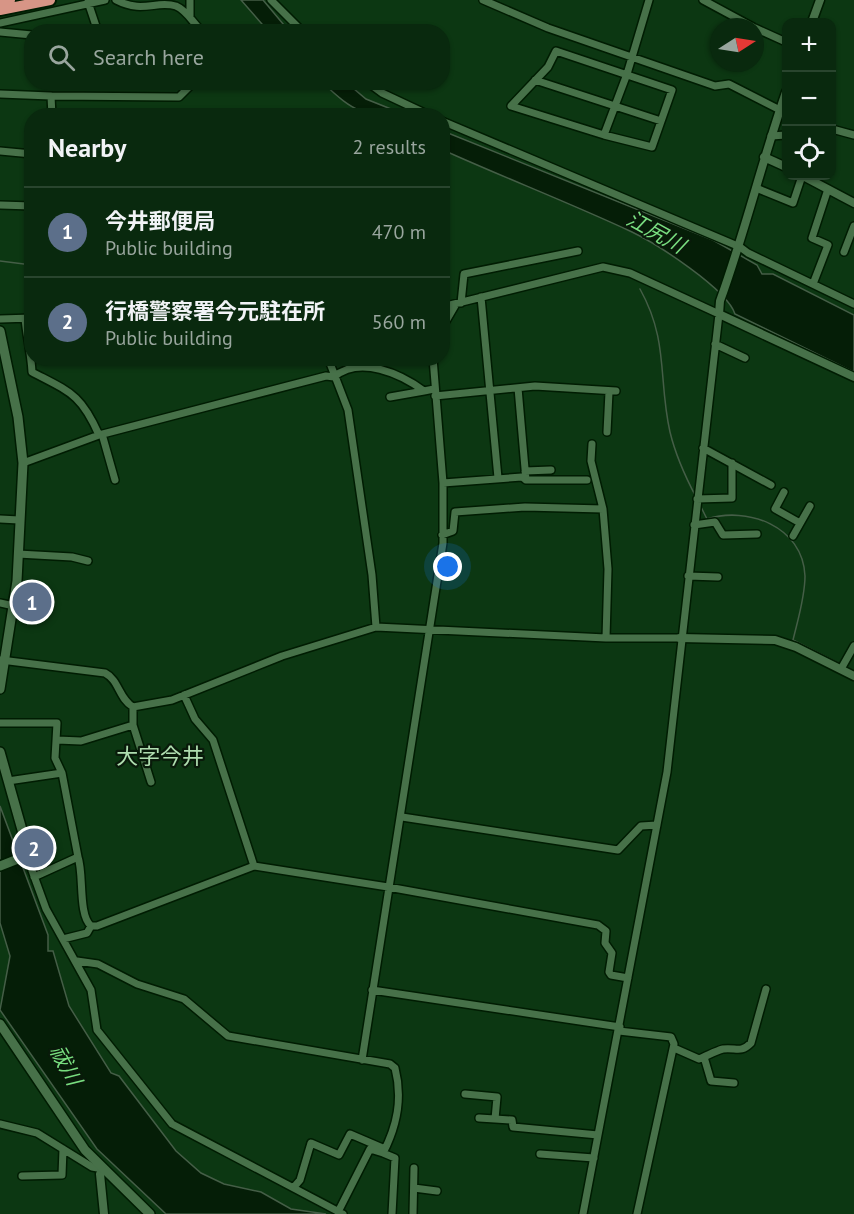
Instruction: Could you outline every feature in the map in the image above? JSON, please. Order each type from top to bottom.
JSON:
[{"type":"highway","points":[[0,2],[10,0]]},
{"type":"highway","points":[[0,10],[50,0]]},
{"type":"main road","points":[[0,331],[18,417],[24,463],[14,606],[0,689]]},
{"type":"main road","points":[[0,752],[24,833],[24,855],[0,866]]},
{"type":"main road","points":[[0,1023],[70,1129],[103,1169],[150,1214]]},
{"type":"street","points":[[0,23],[105,0]]},
{"type":"street","points":[[116,0],[139,8],[171,4],[182,9],[196,24]]},
{"type":"street","points":[[190,0],[190,17]]},
{"type":"street","points":[[271,0],[295,24]]},
{"type":"street","points":[[483,0],[548,28],[715,86],[729,84],[780,110]]},
{"type":"street","points":[[604,135],[627,74],[649,0]]},
{"type":"street","points":[[703,0],[737,18]]},
{"type":"street","points":[[813,18],[820,0]]},
{"type":"street","points":[[88,2],[95,24]]},
{"type":"street","points":[[0,32],[24,34]]},
{"type":"street","points":[[764,32],[782,40]]},
{"type":"street","points":[[556,51],[672,90],[652,147],[604,135],[511,106],[535,80],[548,67],[556,51]]},
{"type":"street","points":[[535,80],[661,121]]},
{"type":"street","points":[[0,94],[179,97],[186,90]]},
{"type":"street","points":[[378,90],[414,108]]},
{"type":"street","points":[[51,96],[52,108]]},
{"type":"street","points":[[583,1214],[620,1029],[667,772],[680,638],[720,301],[740,247],[764,157],[782,104]]},
{"type":"street","points":[[450,124],[740,247],[854,304]]},
{"type":"street","points":[[836,130],[854,135]]},
{"type":"street","points":[[771,136],[782,135]]},
{"type":"street","points":[[0,151],[24,153]]},
{"type":"street","points":[[764,157],[782,165]]},
{"type":"street","points":[[756,188],[793,203],[802,180]]},
{"type":"street","points":[[811,180],[854,203]]},
{"type":"street","points":[[813,284],[828,245],[812,238],[828,189]]},
{"type":"street","points":[[0,205],[24,206]]},
{"type":"street","points":[[844,252],[854,226]]},
{"type":"street","points":[[450,316],[459,303],[464,274],[578,251]]},
{"type":"street","points":[[450,305],[603,267],[630,273],[854,377]]},
{"type":"street","points":[[481,297],[498,478]]},
{"type":"street","points":[[0,319],[24,319]]},
{"type":"street","points":[[715,344],[745,358]]},
{"type":"street","points":[[32,366],[32,372],[76,396],[88,411],[100,435],[103,452],[116,480]]},
{"type":"street","points":[[331,366],[348,410],[372,575],[376,627]]},
{"type":"street","points":[[362,1060],[388,887],[402,817],[442,535],[443,483],[433,366]]},
{"type":"street","points":[[24,463],[100,435],[326,376],[334,377],[348,369],[388,370],[404,376],[424,391]]},
{"type":"street","points":[[390,397],[424,391],[434,393],[518,388],[586,387],[613,391],[608,432]]},
{"type":"street","points":[[518,388],[526,480]]},
{"type":"street","points":[[592,444],[591,461],[603,509],[608,569],[606,639]]},
{"type":"street","points":[[703,448],[771,484]]},
{"type":"street","points":[[697,499],[732,498],[732,464]]},
{"type":"street","points":[[525,471],[551,470]]},
{"type":"street","points":[[443,483],[522,477],[526,480],[587,480]]},
{"type":"street","points":[[784,492],[775,509],[800,523]]},
{"type":"street","points":[[793,536],[810,506]]},
{"type":"street","points":[[442,535],[453,531],[455,512],[525,507],[603,509]]},
{"type":"street","points":[[0,519],[19,520]]},
{"type":"street","points":[[694,525],[715,522],[723,536],[757,534]]},
{"type":"street","points":[[18,555],[72,557],[88,561]]},
{"type":"street","points":[[688,576],[718,577]]},
{"type":"street","points":[[0,603],[14,606]]},
{"type":"street","points":[[0,627],[11,627]]},
{"type":"street","points":[[132,707],[184,695],[282,656],[376,627],[606,639],[775,640],[796,647],[854,676]]},
{"type":"street","points":[[841,669],[854,646]]},
{"type":"street","points":[[3,661],[105,673],[114,680],[126,702],[132,707]]},
{"type":"street","points":[[184,695],[195,719],[213,740],[254,866]]},
{"type":"street","points":[[132,707],[132,725],[151,782]]},
{"type":"street","points":[[0,723],[57,723],[55,758],[62,773],[82,869],[86,920],[91,926]]},
{"type":"street","points":[[57,740],[81,741],[132,725]]},
{"type":"street","points":[[8,781],[62,773]]},
{"type":"street","points":[[402,817],[618,850],[641,826],[657,825]]},
{"type":"street","points":[[24,855],[46,909],[77,961],[91,990],[97,1030],[172,1124],[340,1213],[370,1149],[384,1151]]},
{"type":"street","points":[[34,877],[78,857]]},
{"type":"street","points":[[91,926],[97,926],[254,866],[388,887],[598,925],[606,931],[605,943],[612,952],[609,972],[611,975],[628,978]]},
{"type":"street","points":[[63,939],[87,933],[91,926]]},
{"type":"street","points":[[77,961],[98,964],[137,984],[184,999],[228,1036],[390,1064],[395,1068],[398,1098],[396,1126],[384,1151]]},
{"type":"street","points":[[674,1048],[699,1059],[728,1048],[741,1052],[751,1043],[766,989]]},
{"type":"street","points":[[372,990],[671,1037],[674,1048],[637,1214]]},
{"type":"street","points":[[704,1057],[711,1081],[735,1083]]},
{"type":"street","points":[[465,1094],[497,1097],[495,1119]]},
{"type":"street","points":[[479,1118],[512,1120],[513,1127],[598,1135]]},
{"type":"street","points":[[0,1124],[28,1129],[92,1167],[103,1169],[100,1174],[104,1214]]},
{"type":"street","points":[[294,1187],[300,1180],[311,1143],[339,1155],[350,1134],[395,1158],[392,1214]]},
{"type":"street","points":[[22,1176],[62,1175],[63,1149]]},
{"type":"street","points":[[540,1154],[594,1158]]},
{"type":"street","points":[[413,1214],[414,1168]]},
{"type":"street","points":[[414,1188],[437,1191]]},
{"type":"water","points":[[241,0],[263,0],[283,24],[262,24]]},
{"type":"water","points":[[331,90],[355,90],[366,99],[388,108],[354,108]]},
{"type":"water","name":"江尻川","points":[[450,134],[713,240],[757,265],[762,274],[773,274],[854,315],[854,372],[735,314],[719,292],[690,268],[632,232],[450,153]]},
{"type":"water","name":"祓川","points":[[0,806],[48,935],[48,951],[53,951],[69,1006],[111,1073],[119,1076],[176,1151],[201,1173],[224,1184],[261,1192],[291,1209],[326,1214],[166,1214],[97,1149],[0,1010],[10,956],[0,923]]},
{"type":"waterway","points":[[0,261],[24,264]]},
{"type":"waterway","points":[[640,289],[649,308],[659,343],[666,413],[672,440],[696,497]]},
{"type":"waterway","points":[[701,507],[707,519],[739,515],[755,518],[784,533],[794,544],[802,559],[805,584],[793,640],[842,665]]},
{"type":"waterway","points":[[846,667],[854,671]]},
{"type":"place","name":"今井郵便局","points":[[32,602]]},
{"type":"place","name":"行橋警察署今元駐在所","points":[[34,848]]},
{"type":"district","name":"大字今井","points":[[160,756]]}]
